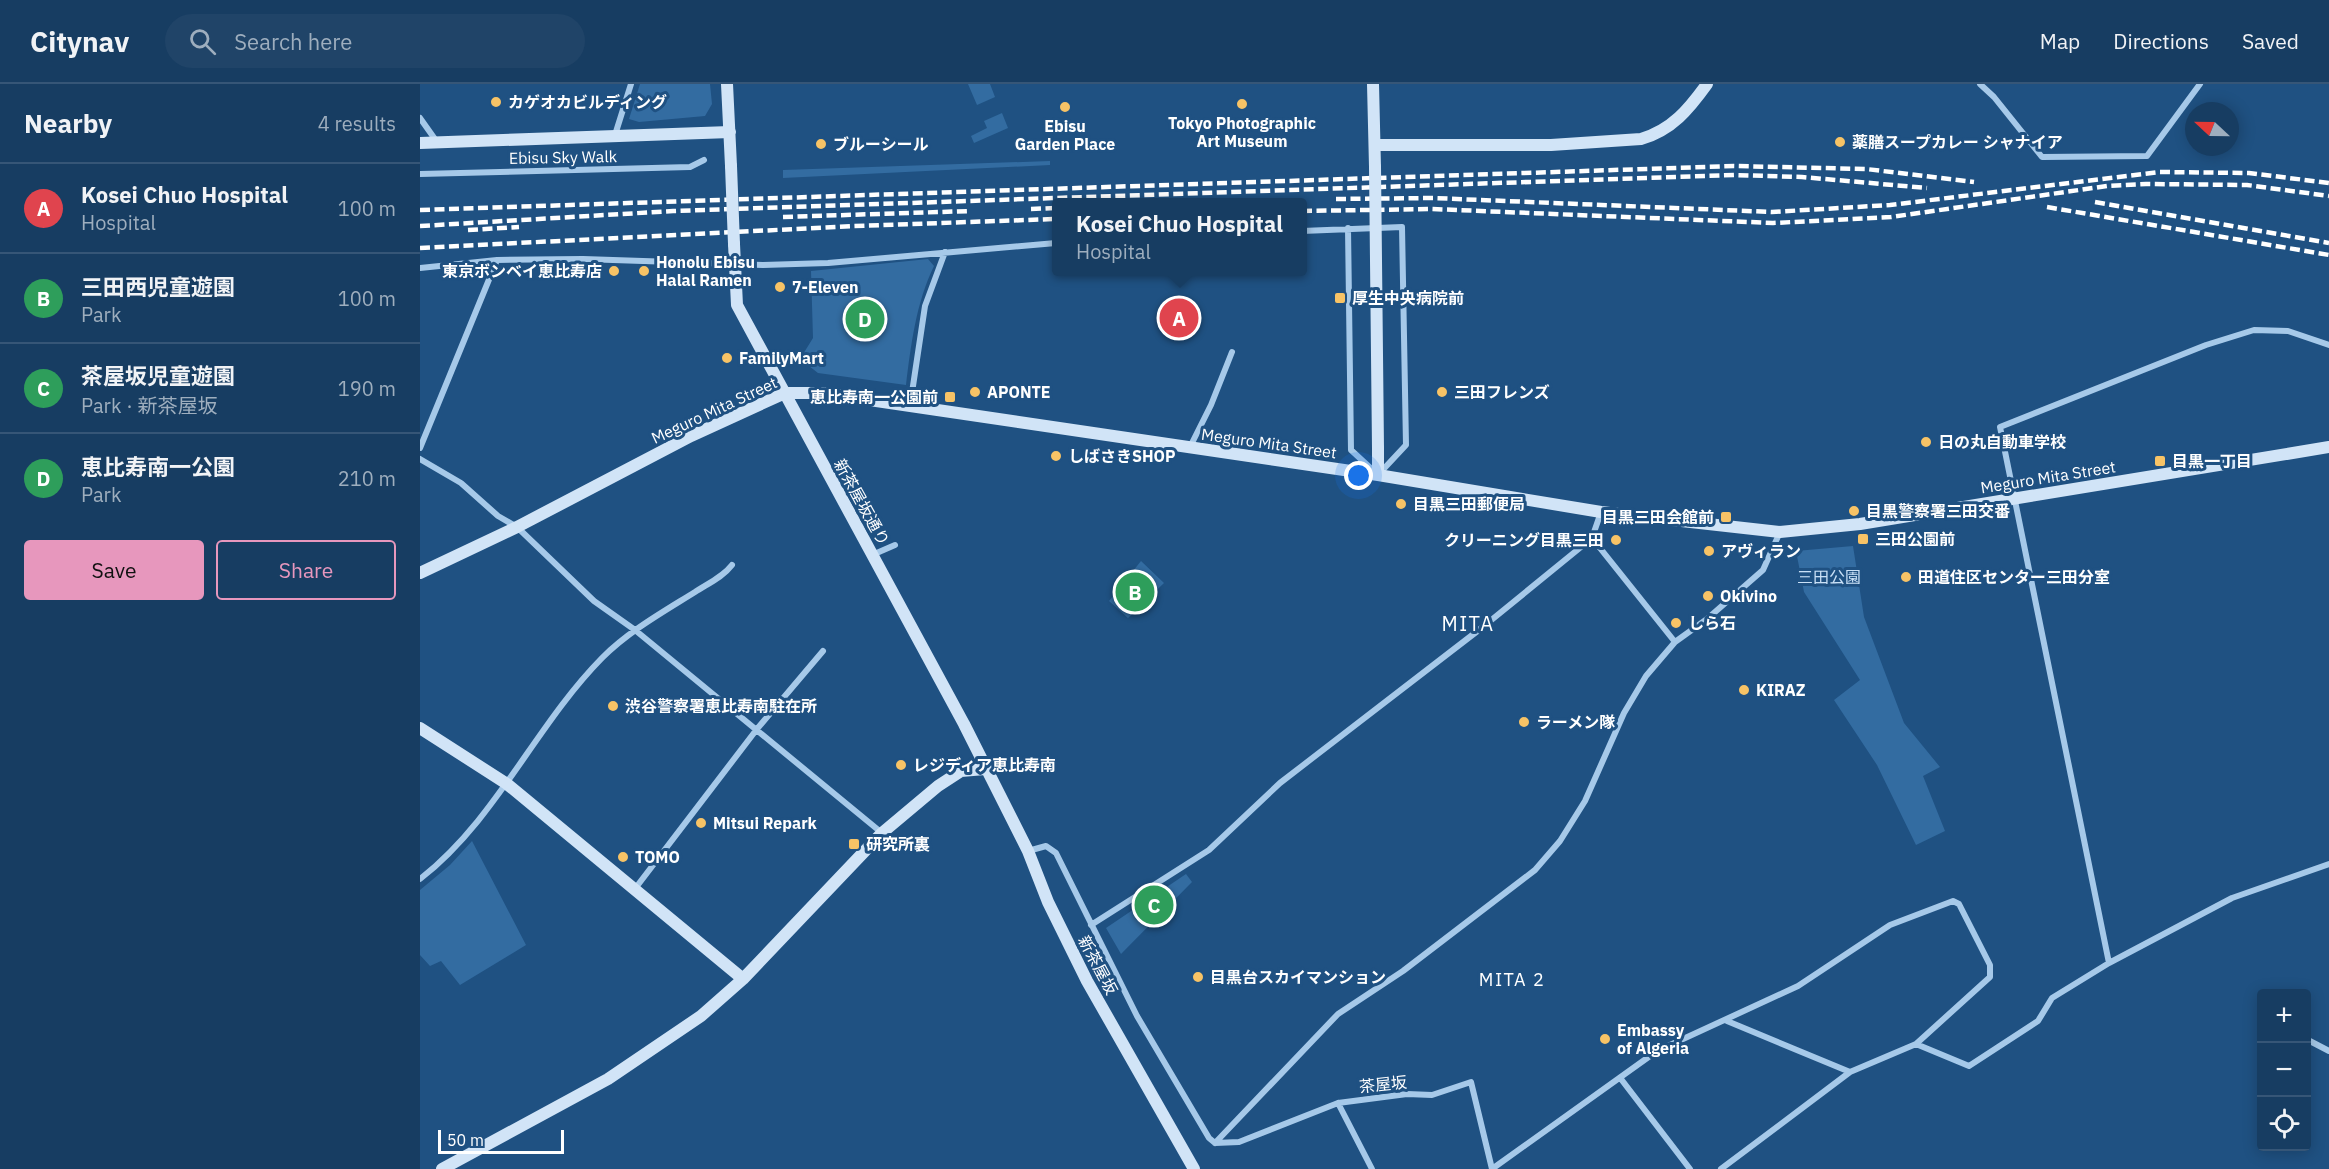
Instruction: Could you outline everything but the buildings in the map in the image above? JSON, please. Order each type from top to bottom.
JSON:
[{"type":"street","points":[[615,136],[631,84]]},
{"type":"street","name":"新茶屋坂通り","points":[[727,84],[737,305],[964,724],[985,769]]},
{"type":"street","points":[[1373,84],[1378,475]]},
{"type":"street","points":[[1375,145],[1551,145],[1641,139],[1655,135],[1673,124],[1689,109],[1707,84]]},
{"type":"street","points":[[1980,84],[1994,97],[2042,157],[2147,156],[2200,84]]},
{"type":"street","points":[[420,118],[438,144]]},
{"type":"street","points":[[420,143],[730,132]]},
{"type":"street","name":"Ebisu Sky Walk","points":[[420,174],[690,167],[704,160]]},
{"type":"street","points":[[1307,231],[1402,227],[1406,445],[1378,475]]},
{"type":"street","points":[[1348,228],[1351,450],[1378,475]]},
{"type":"street","points":[[420,268],[497,260],[583,259],[735,264],[828,263],[1052,243]]},
{"type":"street","points":[[910,406],[925,306],[945,252]]},
{"type":"street","points":[[420,448],[497,260]]},
{"type":"street","points":[[2109,963],[2000,427],[2206,345],[2254,330],[2288,331],[2329,345]]},
{"type":"street","points":[[1190,448],[1211,405],[1232,352]]},
{"type":"street","name":"Meguro Mita Street","points":[[420,573],[518,526],[691,436],[785,393],[810,392],[910,406],[1378,475],[1601,512],[1780,532],[1860,524],[2329,447]]},
{"type":"street","points":[[420,459],[460,483],[498,516],[518,526],[594,601],[635,630],[882,833]]},
{"type":"street","points":[[1091,925],[1209,850],[1280,783],[1484,626],[1592,538],[1601,512]]},
{"type":"street","points":[[1028,851],[1046,846],[1056,853],[1137,1016],[1209,1138],[1215,1143],[1338,1014],[1403,971],[1535,870],[1560,841],[1585,801],[1624,713],[1646,676],[1675,642],[1707,619],[1763,570],[1780,532]]},
{"type":"street","points":[[1592,538],[1675,642]]},
{"type":"street","points":[[872,555],[895,545]]},
{"type":"street","points":[[420,879],[443,861],[507,784],[567,699],[603,657],[635,630],[732,565]]},
{"type":"street","points":[[634,890],[757,729],[823,651]]},
{"type":"street","points":[[420,728],[507,784],[744,979]]},
{"type":"street","points":[[442,1169],[608,1078],[701,1016],[744,979],[882,833],[938,786],[962,771],[985,769]]},
{"type":"street","name":"新茶屋坂","points":[[985,769],[1028,851],[1048,902],[1087,981],[1194,1169]]},
{"type":"street","points":[[1916,1044],[1970,1066],[2038,1021],[2052,999],[2109,963],[2232,898],[2329,864]]},
{"type":"street","points":[[1492,1169],[1621,1079],[1657,1051],[1727,1021],[1798,986],[1890,925],[1953,901],[1959,904],[1990,965],[1990,977],[1916,1044],[1850,1072],[1721,1169]]},
{"type":"street","points":[[1727,1021],[1850,1072]]},
{"type":"street","points":[[2311,1041],[2329,1051]]},
{"type":"street","points":[[1621,1079],[1690,1169]]},
{"type":"street","name":"茶屋坂","points":[[1215,1143],[1239,1142],[1338,1103],[1407,1094],[1432,1095],[1472,1082],[1492,1169]]},
{"type":"street","points":[[1338,1103],[1372,1169]]},
{"type":"green space","points":[[640,84],[710,84],[712,104],[705,116],[639,122],[629,119]]},
{"type":"green space","points":[[968,84],[990,84],[995,97],[977,105]]},
{"type":"green space","points":[[1002,113],[1008,128],[974,143],[971,136],[987,128],[984,121]]},
{"type":"green space","points":[[1050,161],[1050,165],[783,178],[783,170]]},
{"type":"green space","points":[[928,259],[934,266],[919,309],[906,385],[818,373],[800,359],[813,338],[811,271]]},
{"type":"green space","name":"三田公園","points":[[1853,546],[1864,617],[1904,723],[1940,767],[1923,776],[1945,831],[1916,845],[1877,765],[1834,700],[1860,680],[1804,592],[1796,551]]},
{"type":"green space","points":[[1141,561],[1164,583],[1128,618],[1109,601]]},
{"type":"green space","points":[[472,841],[526,945],[460,985],[441,961],[430,966],[420,955],[420,890],[450,865]]},
{"type":"green space","points":[[1186,874],[1192,882],[1121,954],[1106,928]]},
{"type":"railway","points":[[420,210],[1734,166],[1866,169],[1974,182]]},
{"type":"railway","points":[[1336,199],[1433,198],[1772,212],[1890,205],[2159,172],[2249,173],[2329,183]]},
{"type":"railway","points":[[1056,198],[1734,175],[1802,177],[1927,188]]},
{"type":"railway","points":[[1307,211],[1432,209],[1773,223],[1891,217],[2107,186],[2146,184],[2247,185],[2329,196]]},
{"type":"railway","points":[[420,226],[673,211],[1052,198]]},
{"type":"railway","points":[[2095,202],[2329,243]]},
{"type":"railway","points":[[2047,207],[2329,255]]},
{"type":"railway","points":[[1031,209],[1052,208]]},
{"type":"railway","points":[[783,217],[971,211]]},
{"type":"railway","points":[[420,248],[854,226],[1052,219]]},
{"type":"railway","points":[[468,230],[519,227]]},
{"type":"place","name":"カゲオカビルディング","points":[[496,102]]},
{"type":"place","name":"Tokyo Photographic Art Museum","points":[[1242,104]]},
{"type":"place","name":"Ebisu Garden Place","points":[[1065,107]]},
{"type":"place","name":"薬膳スープカレー シャナイア","points":[[1840,142]]},
{"type":"place","name":"ブルーシール","points":[[821,144]]},
{"type":"place","name":"東京ボンベイ恵比寿店","points":[[614,271]]},
{"type":"place","name":"Honolu Ebisu Halal Ramen","points":[[644,271]]},
{"type":"place","name":"7-Eleven","points":[[780,287]]},
{"type":"place","name":"厚生中央病院前","points":[[1340,298]]},
{"type":"place","name":"Kosei Chuo Hospital","points":[[1179,318]]},
{"type":"place","name":"恵比寿南一公園","points":[[865,319]]},
{"type":"place","name":"FamilyMart","points":[[727,358]]},
{"type":"place","name":"APONTE","points":[[975,392]]},
{"type":"place","name":"三田フレンズ","points":[[1442,392]]},
{"type":"place","name":"恵比寿南一公園前","points":[[950,397]]},
{"type":"place","name":"日の丸自動車学校","points":[[1926,442]]},
{"type":"place","name":"しばさきSHOP","points":[[1056,456]]},
{"type":"place","name":"目黒一丁目","points":[[2160,461]]},
{"type":"place","name":"目黒三田郵便局","points":[[1401,504]]},
{"type":"place","name":"目黒警察署三田交番","points":[[1854,511]]},
{"type":"place","name":"目黒三田会館前","points":[[1726,517]]},
{"type":"place","name":"三田公園前","points":[[1863,539]]},
{"type":"place","name":"クリーニング目黒三田","points":[[1616,540]]},
{"type":"place","name":"アヴィラン","points":[[1709,551]]},
{"type":"place","name":"田道住区センター三田分室","points":[[1906,577]]},
{"type":"place","name":"三田西児童遊園","points":[[1135,592]]},
{"type":"place","name":"Okivino","points":[[1708,596]]},
{"type":"place","name":"しら石","points":[[1676,623]]},
{"type":"place","name":"KIRAZ","points":[[1744,690]]},
{"type":"place","name":"渋谷警察署恵比寿南駐在所","points":[[613,706]]},
{"type":"place","name":"ラーメン隊","points":[[1524,722]]},
{"type":"place","name":"レジディア恵比寿南","points":[[901,765]]},
{"type":"place","name":"Mitsui Repark","points":[[701,823]]},
{"type":"place","name":"研究所裏","points":[[854,844]]},
{"type":"place","name":"TOMO","points":[[623,857]]},
{"type":"place","name":"茶屋坂児童遊園","points":[[1154,905]]},
{"type":"place","name":"目黒台スカイマンション","points":[[1198,977]]},
{"type":"place","name":"Embassy of Algeria","points":[[1605,1039]]},
{"type":"district","name":"MITA","points":[[1468,623]]},
{"type":"district","name":"MITA 2","points":[[1512,979]]}]
